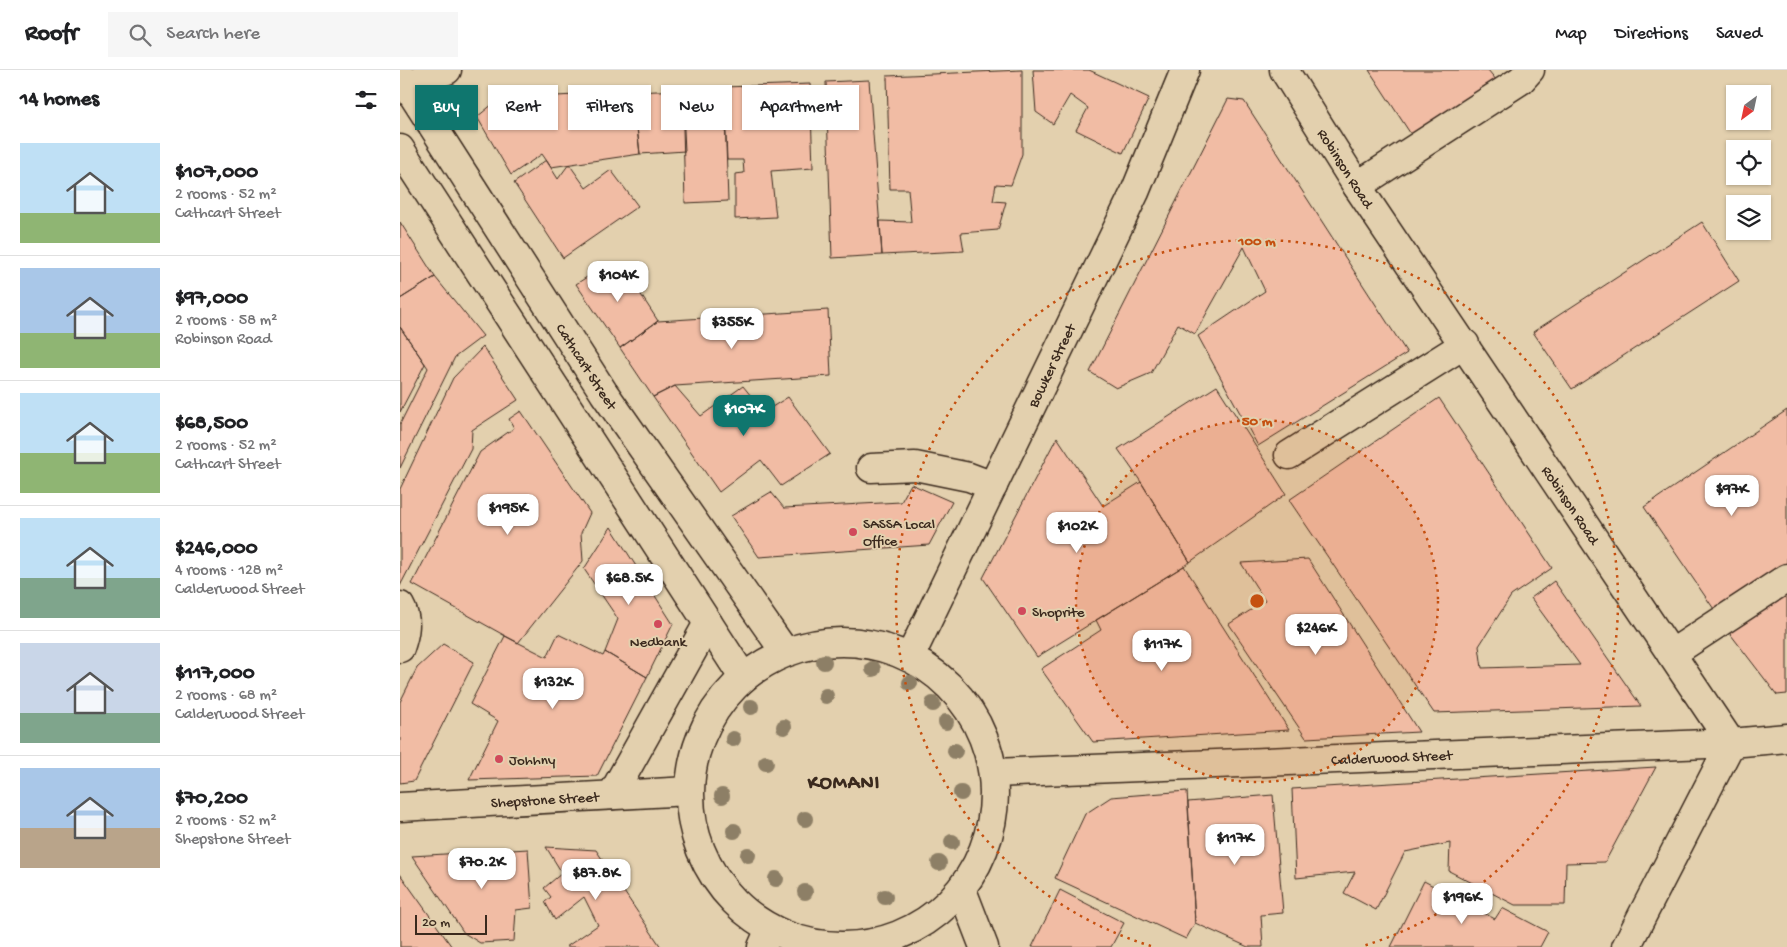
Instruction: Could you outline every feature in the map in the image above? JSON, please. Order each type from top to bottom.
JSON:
[{"type":"main road","points":[[402,82],[447,70]]},
{"type":"main road","name":"Bowker Street","points":[[910,657],[1135,192],[1185,70]]},
{"type":"main road","points":[[1357,186],[1520,80],[1530,70]]},
{"type":"main road","name":"Robinson Road","points":[[1283,72],[1357,186],[1465,344],[1730,743]]},
{"type":"main road","name":"Cathcart Street","points":[[402,82],[604,393],[785,652]]},
{"type":"main road","points":[[400,149],[742,677]]},
{"type":"main road","points":[[1289,455],[1465,344]]},
{"type":"main road","points":[[872,468],[915,466],[969,477],[993,486]]},
{"type":"main road","points":[[1671,654],[1787,578]]},
{"type":"main road","points":[[400,606],[405,615],[405,633],[400,648]]},
{"type":"main road","points":[[612,795],[708,623]]},
{"type":"main road","points":[[848,641],[910,657],[950,685],[979,725],[994,773],[994,814],[984,854],[962,890],[930,920],[898,944],[849,947],[766,938],[710,871],[694,832],[689,791],[696,748],[714,709],[742,677],[762,663],[785,652],[848,641]]},
{"type":"main road","name":"Calderwood Street","points":[[994,773],[1730,743],[1787,738]]},
{"type":"main road","points":[[1626,947],[1730,743]]},
{"type":"main road","name":"Shepstone Street","points":[[400,807],[689,791]]},
{"type":"main road","points":[[962,890],[984,947]]},
{"type":"building","points":[[1022,70],[1022,154],[1011,185],[996,184],[993,201],[1006,202],[998,230],[961,233],[964,251],[882,255],[880,221],[911,222],[908,189],[890,189],[887,76]]},
{"type":"building","points":[[1033,70],[1089,70],[1149,98],[1123,153],[1076,130],[1088,108],[1070,95],[1053,124],[1036,112]]},
{"type":"building","points":[[1369,70],[1488,70],[1501,86],[1416,142]]},
{"type":"building","points":[[869,80],[882,255],[832,258],[828,130],[859,130],[859,85],[826,85],[826,82]]},
{"type":"building","points":[[742,86],[742,130],[812,130],[813,168],[771,171],[776,217],[735,219],[735,174],[744,173],[743,160],[727,160],[726,130],[732,130],[732,87]]},
{"type":"building","points":[[651,91],[661,91],[661,130],[684,130],[685,151],[640,154],[637,130],[651,130]]},
{"type":"building","points":[[568,95],[568,130],[637,130],[640,154],[551,167],[542,154],[511,175],[478,116],[488,108],[488,130],[558,130],[558,96]]},
{"type":"building","points":[[1228,99],[1244,101],[1407,353],[1258,446],[1198,336],[1265,291],[1244,247],[1195,334],[1178,324],[1151,373],[1116,388],[1090,372]]},
{"type":"building","points":[[683,130],[726,130],[728,201],[685,203]]},
{"type":"building","points":[[546,160],[558,179],[569,164],[586,188],[611,170],[638,206],[563,258],[514,183]]},
{"type":"building","points":[[400,222],[435,277],[400,299]]},
{"type":"building","points":[[1702,222],[1739,281],[1572,389],[1533,332]]},
{"type":"building","points":[[606,265],[623,267],[658,321],[620,348],[576,284]]},
{"type":"building","points":[[435,277],[483,336],[455,357],[400,468],[400,424],[428,368],[400,327],[400,299]]},
{"type":"building","points":[[828,310],[831,376],[675,386],[653,397],[620,348],[658,321]]},
{"type":"building","points":[[400,327],[425,364],[400,412]]},
{"type":"building","points":[[483,347],[518,400],[472,430],[471,449],[400,586],[400,489],[453,378]]},
{"type":"building","points":[[675,386],[701,416],[743,386],[764,412],[788,397],[830,454],[781,486],[761,460],[719,492],[653,397]]},
{"type":"building","points":[[1217,386],[1286,494],[1190,562],[1141,482],[1118,449]]},
{"type":"building","points":[[1439,398],[1552,568],[1511,596],[1479,646],[1482,668],[1580,665],[1531,598],[1554,581],[1641,706],[1434,713],[1289,500]]},
{"type":"building","points":[[1787,410],[1787,569],[1718,615],[1644,507]]},
{"type":"building","points":[[521,411],[590,513],[581,533],[583,561],[518,643],[412,584],[480,452],[514,428],[509,419]]},
{"type":"building","points":[[1057,437],[1103,506],[1141,482],[1190,562],[1037,657],[983,578]]},
{"type":"building","points":[[911,484],[952,502],[929,545],[759,557],[731,516],[771,492],[784,508],[901,502]]},
{"type":"building","points":[[611,527],[673,624],[647,677],[605,652],[618,619],[584,569]]},
{"type":"building","points":[[1308,559],[1419,732],[1306,738],[1229,624],[1265,601],[1241,563]]},
{"type":"building","points":[[1184,566],[1289,730],[1093,742],[1041,669],[1101,630],[1096,620]]},
{"type":"building","points":[[1787,592],[1787,694],[1777,695],[1728,631]]},
{"type":"building","points":[[558,634],[603,656],[605,652],[647,677],[597,776],[469,780],[498,721],[470,704],[505,636],[547,657]]},
{"type":"building","points":[[443,644],[474,662],[414,781],[400,783],[400,702],[417,668]]},
{"type":"building","points":[[1656,767],[1605,862],[1566,863],[1565,905],[1515,905],[1449,871],[1450,843],[1405,852],[1376,910],[1344,893],[1355,872],[1296,878],[1292,789]]},
{"type":"building","points":[[1187,791],[1195,923],[1186,939],[1055,878],[1085,814],[1111,797]]},
{"type":"building","points":[[1273,795],[1283,913],[1261,915],[1263,947],[1248,947],[1195,923],[1188,802]]},
{"type":"building","points":[[546,847],[596,850],[661,947],[566,947],[598,925],[584,897],[555,920],[545,902],[551,897],[544,888],[562,873]]},
{"type":"building","points":[[528,849],[532,908],[516,910],[514,941],[480,943],[464,933],[412,856]]},
{"type":"building","points":[[400,874],[452,947],[400,947]]},
{"type":"building","points":[[1424,881],[1495,919],[1502,908],[1548,932],[1540,947],[1391,947]]},
{"type":"building","points":[[1060,890],[1124,923],[1111,947],[1032,947]]},
{"type":"place","name":"SASSA Local Office","points":[[853,532]]},
{"type":"place","name":"Shoprite","points":[[1022,611]]},
{"type":"place","name":"Nedbank","points":[[658,624]]},
{"type":"place","name":"Johhny","points":[[499,759]]},
{"type":"district","name":"KOMANI","points":[[844,781]]}]
